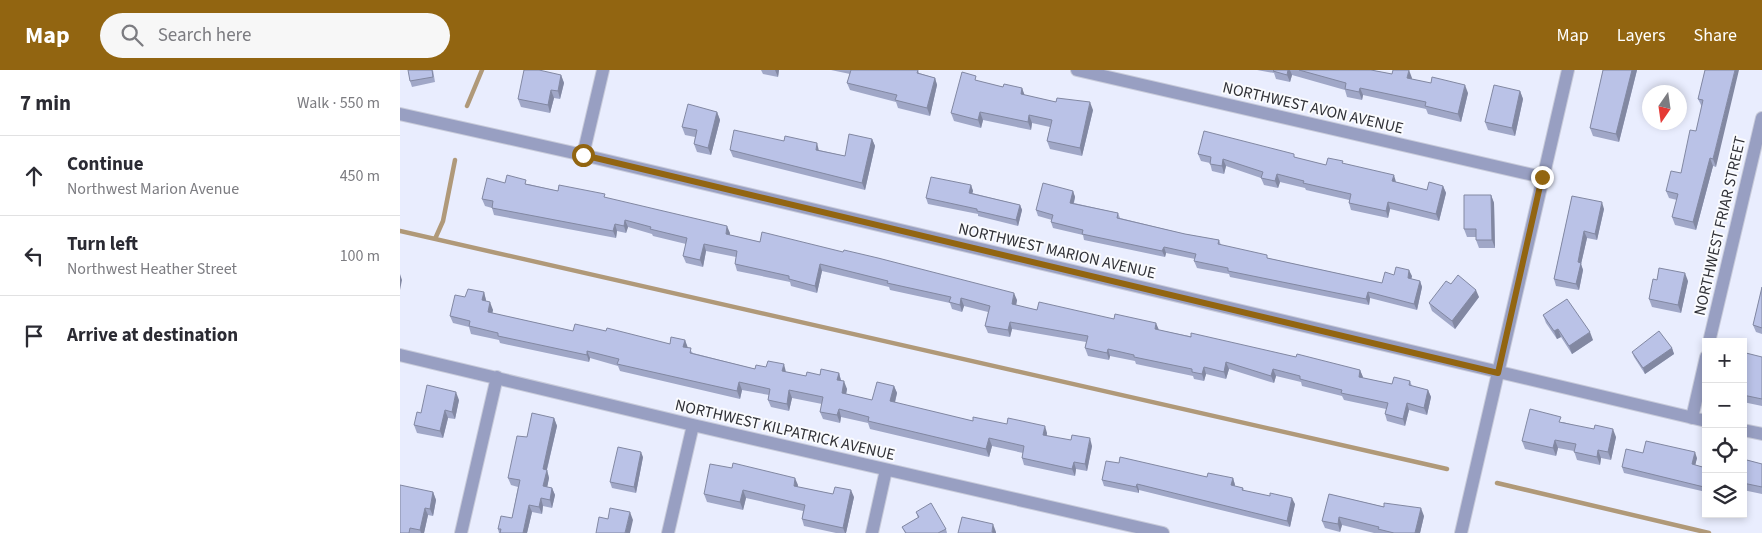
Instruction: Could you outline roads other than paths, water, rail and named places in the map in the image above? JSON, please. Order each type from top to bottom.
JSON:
[{"type":"street","points":[[583,155],[603,70]]},
{"type":"street","name":"NORTHWEST AVON AVENUE","points":[[1077,70],[1542,177]]},
{"type":"street","points":[[1461,533],[1568,70]]},
{"type":"street","name":"NORTHWEST MARION AVENUE","points":[[400,114],[583,155],[1702,420]]},
{"type":"street","name":"NORTHWEST FRIAR STREET","points":[[1710,338],[1762,118]]},
{"type":"street","name":"NORTHWEST KILPATRICK AVENUE","points":[[400,355],[693,426],[1162,533]]},
{"type":"street","points":[[1692,418],[1702,374]]},
{"type":"street","points":[[460,533],[496,377]]},
{"type":"street","points":[[668,533],[693,426]]},
{"type":"street","points":[[1747,431],[1762,434]]},
{"type":"street","points":[[872,533],[886,470]]},
{"type":"waterway","points":[[467,106],[482,70]]},
{"type":"waterway","points":[[435,239],[443,221],[455,160]]},
{"type":"waterway","points":[[400,231],[1447,469]]},
{"type":"waterway","points":[[1497,483],[1709,533]]}]
